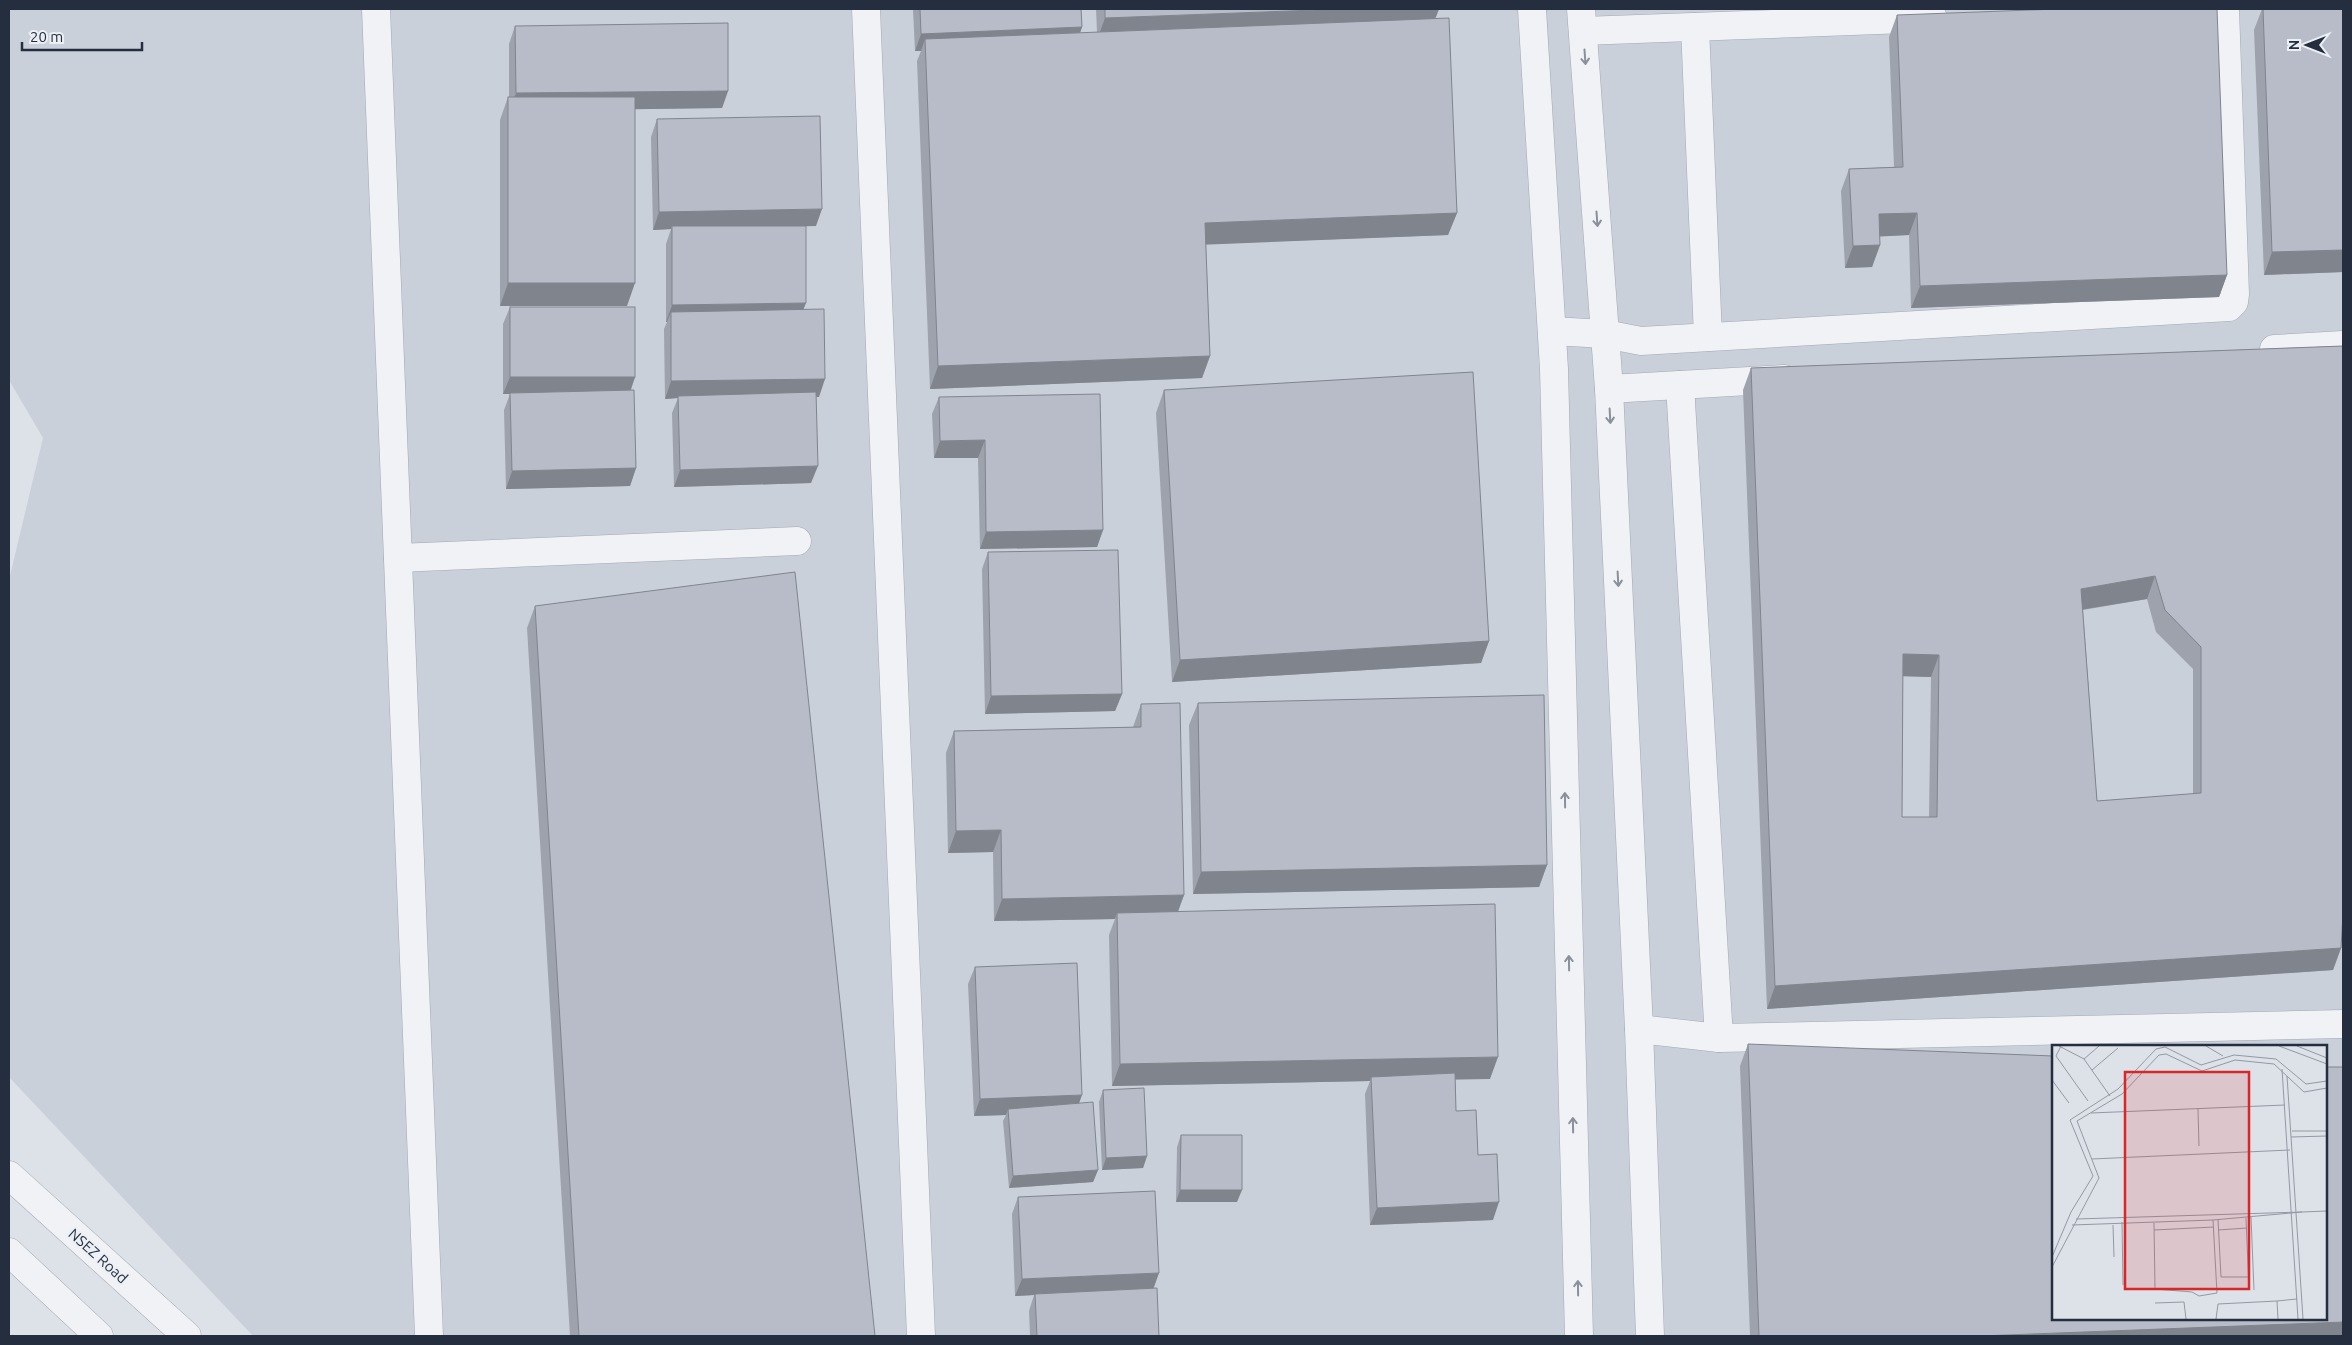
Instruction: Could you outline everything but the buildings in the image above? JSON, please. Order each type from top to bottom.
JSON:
[{"type":"street","points":[[376,9],[429,1336]]},
{"type":"street","points":[[866,9],[921,1336]]},
{"type":"street","points":[[1532,9],[1552,331],[1579,1336]]},
{"type":"street","points":[[2197,9],[2217,9]]},
{"type":"street","points":[[1552,331],[1605,334],[1640,341],[2229,307],[2234,302],[2235,294],[2225,9]]},
{"type":"street","points":[[1650,1336],[1639,1029],[1609,389],[1582,20],[1696,27],[1961,18]]},
{"type":"street","points":[[1696,27],[1708,336]]},
{"type":"street","points":[[2244,351],[2343,345]]},
{"type":"street","points":[[1609,389],[1809,377]]},
{"type":"street","points":[[1680,385],[1719,1038]]},
{"type":"street","points":[[398,558],[797,541]]},
{"type":"street","points":[[1639,1029],[1719,1038],[2343,1024]]},
{"type":"street","name":"NSEZ Road","points":[[9,1176],[187,1336]]},
{"type":"street","points":[[9,1252],[99,1336]]},
{"type":"shaded area","points":[[9,9],[2343,9],[2343,1336],[253,1336],[9,1077],[9,580],[43,438],[9,380]]}]
